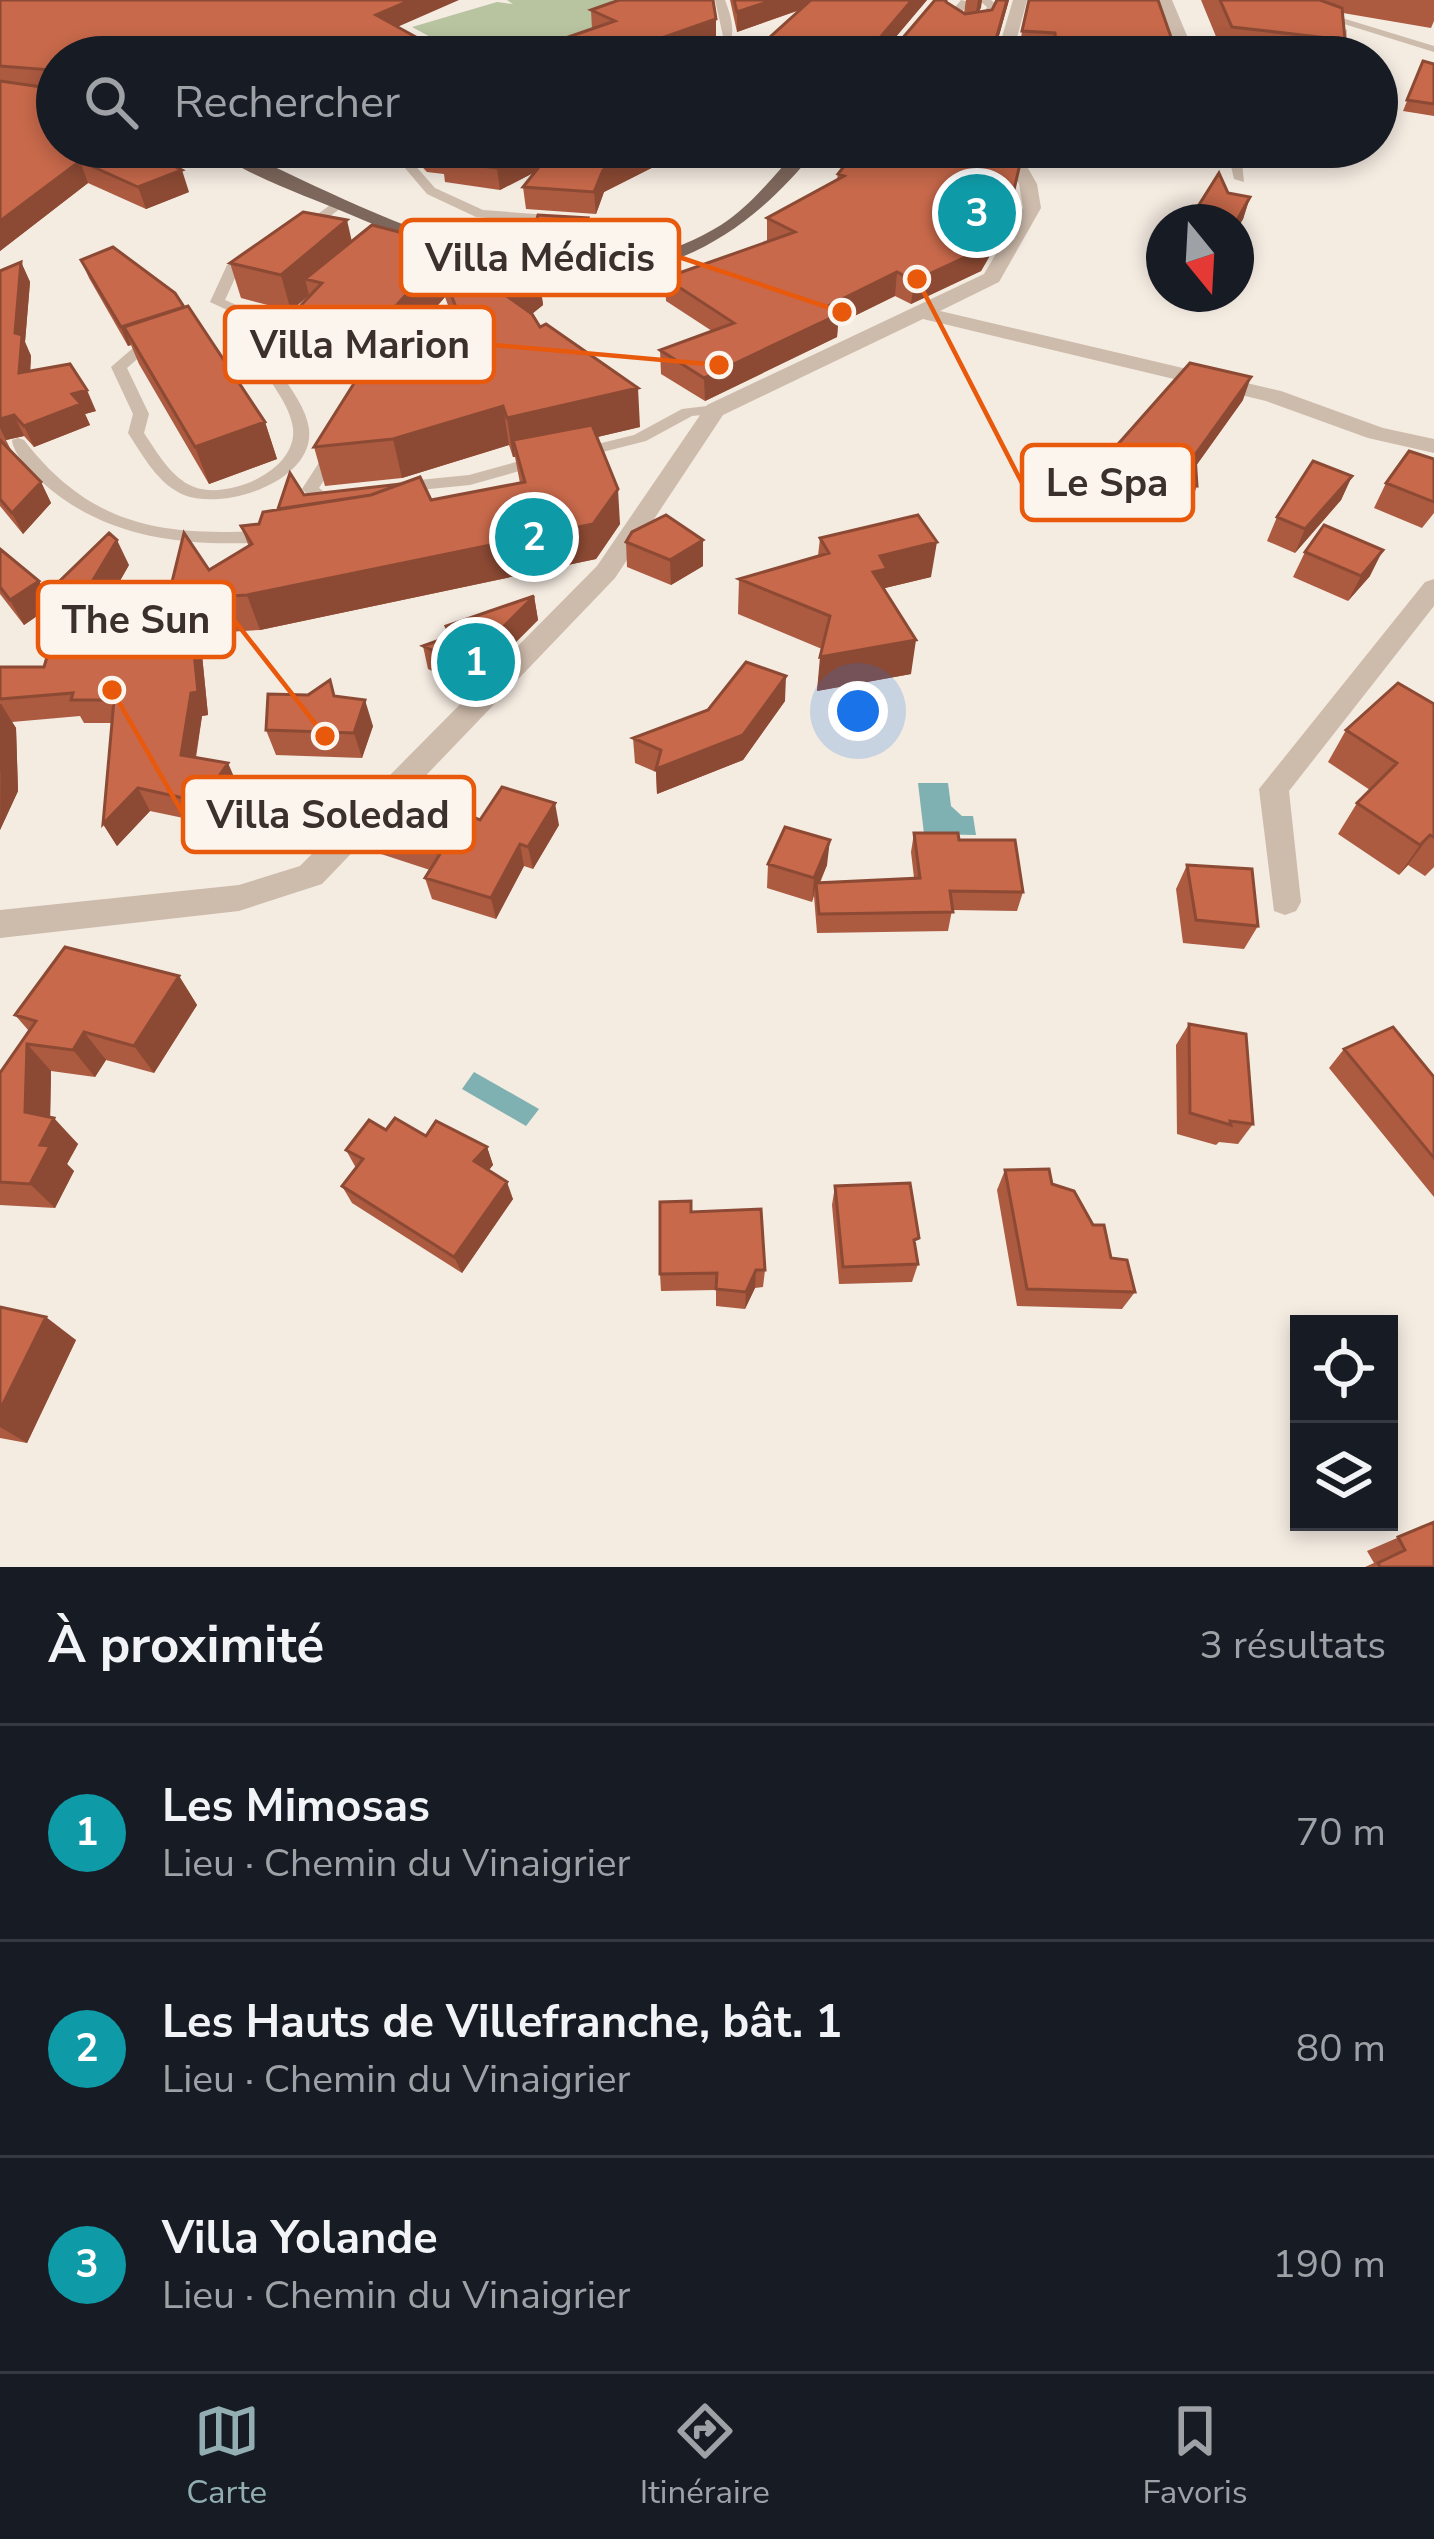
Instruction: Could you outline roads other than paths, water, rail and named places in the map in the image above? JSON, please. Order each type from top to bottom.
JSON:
[{"type":"main road","points":[[266,168],[448,245],[510,263],[551,268],[629,266],[698,246],[731,226],[788,168]]},
{"type":"street","points":[[1010,36],[1020,0]]},
{"type":"street","points":[[1165,0],[1180,36]]},
{"type":"street","points":[[1257,0],[1342,30]]},
{"type":"street","points":[[0,924],[52,912],[256,896],[311,875],[606,572],[651,513],[716,410],[992,278],[1026,224],[1033,196],[1018,168]]},
{"type":"street","points":[[920,312],[1252,390],[1376,433],[1434,446]]},
{"type":"street","points":[[1285,902],[1274,789],[1434,588]]},
{"type":"lane","points":[[720,0],[729,36]]},
{"type":"lane","points":[[940,1],[981,0],[993,6],[981,25],[971,26],[951,18],[965,2]]},
{"type":"lane","points":[[1272,0],[1391,36]]},
{"type":"lane","points":[[1342,30],[1342,36]]},
{"type":"lane","points":[[1398,38],[1434,49]]},
{"type":"lane","points":[[412,168],[431,191],[481,214],[609,224],[629,266]]},
{"type":"lane","points":[[342,238],[320,232],[313,223],[343,202]]},
{"type":"lane","points":[[234,266],[217,302],[262,322],[290,321]]},
{"type":"lane","points":[[178,340],[122,361],[119,367],[141,414],[136,434],[166,476],[193,493],[218,495],[287,469],[296,456],[301,429],[266,362],[272,338],[327,295]]},
{"type":"lane","points":[[383,490],[447,484],[598,451],[640,437],[688,412],[716,410]]},
{"type":"lane","points":[[341,442],[310,489],[320,496],[360,493]]},
{"type":"lane","points":[[18,443],[37,473],[72,505],[112,521],[199,540],[290,535]]},
{"type":"lane","points":[[415,505],[447,484]]},
{"type":"water","points":[[918,783],[948,783],[951,806],[962,816],[973,816],[976,835],[924,834]]},
{"type":"water","points":[[474,1072],[539,1109],[526,1126],[462,1089]]},
{"type":"place","name":"Villa Yolande","points":[[977,213]]},
{"type":"place","name":"Le Spa","points":[[917,279]]},
{"type":"place","name":"Villa Médicis","points":[[842,312]]},
{"type":"place","name":"Villa Marion","points":[[719,365]]},
{"type":"place","name":"Les Hauts de Villefranche, bât. 1","points":[[534,537]]},
{"type":"place","name":"Les Mimosas","points":[[476,662]]},
{"type":"place","name":"Villa Soledad","points":[[112,690]]},
{"type":"place","name":"The Sun","points":[[325,736]]}]
